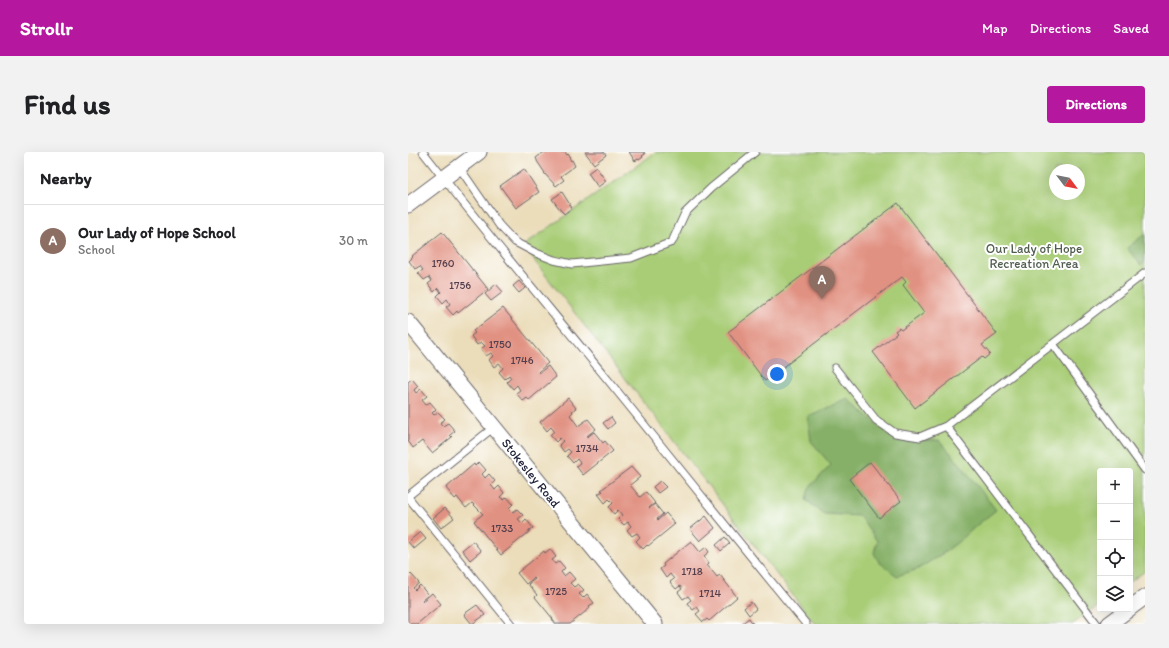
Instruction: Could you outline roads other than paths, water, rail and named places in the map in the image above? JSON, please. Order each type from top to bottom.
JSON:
[{"type":"street","points":[[408,205],[479,152]]},
{"type":"street","name":"Stokesley Road","points":[[408,322],[655,624]]},
{"type":"street","points":[[1122,616],[1145,597]]},
{"type":"lane","points":[[423,152],[732,535],[806,624]]},
{"type":"lane","points":[[459,167],[499,225],[515,242],[554,260],[572,264],[631,258],[672,242],[685,213],[711,188],[755,152]]},
{"type":"lane","points":[[835,368],[876,420],[895,433],[920,437],[946,426],[1145,273]]},
{"type":"lane","points":[[1054,344],[1145,470]]},
{"type":"lane","points":[[946,426],[1097,624]]},
{"type":"lane","points":[[494,427],[408,496],[511,624]]},
{"type":"place","name":"Our Lady of Hope School","points":[[822,299]]},
{"type":"park label","name":"Our Lady of Hope Recreation Area","points":[[1034,256]]}]
